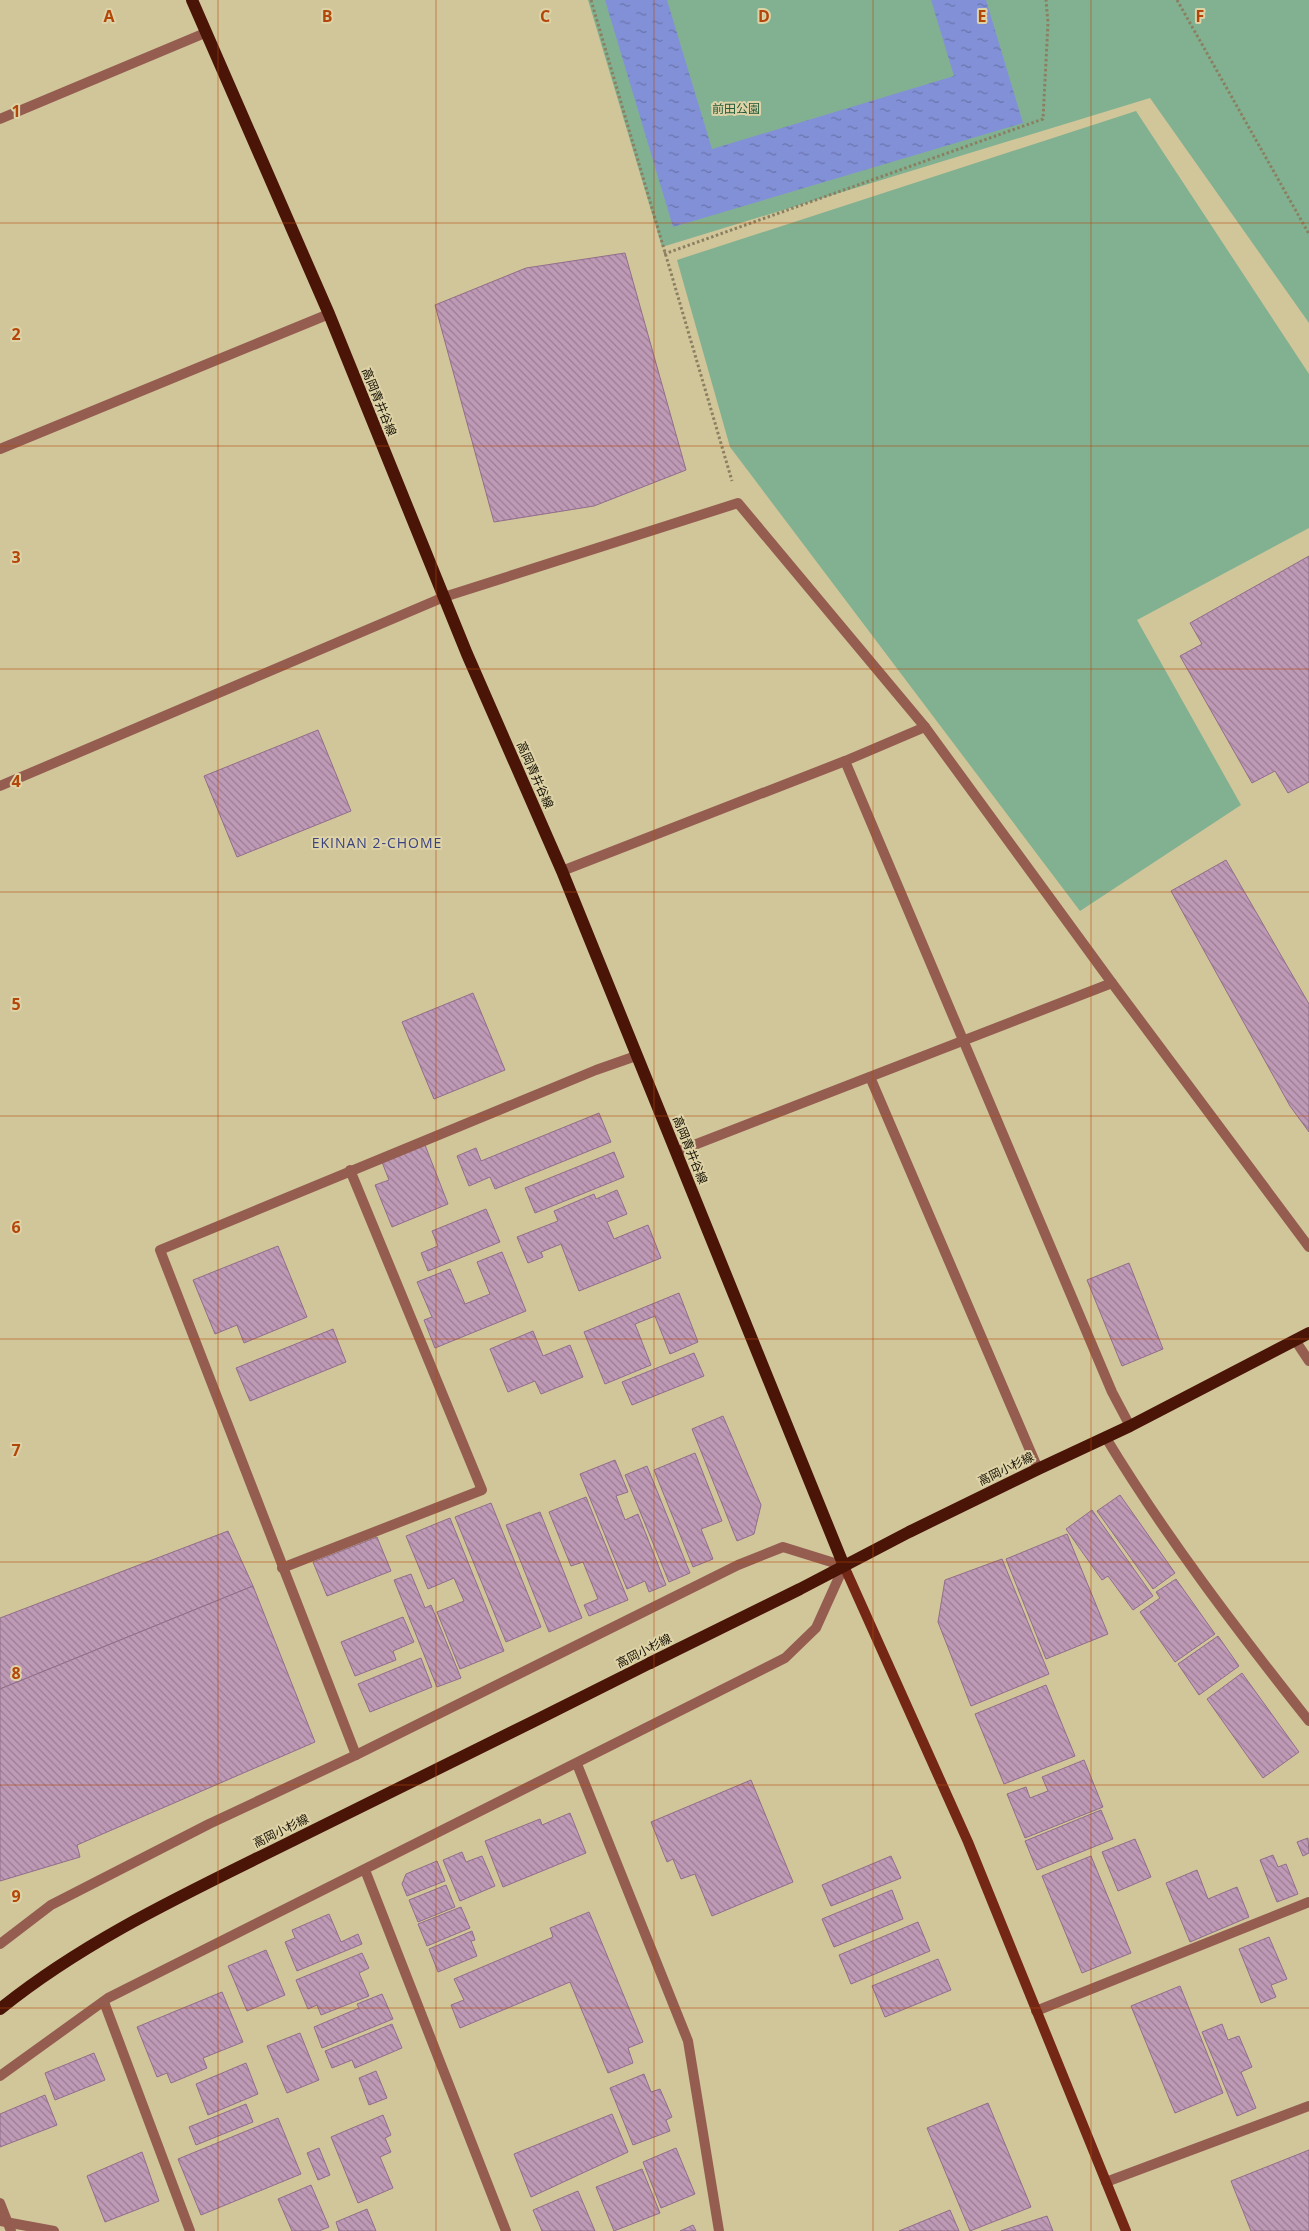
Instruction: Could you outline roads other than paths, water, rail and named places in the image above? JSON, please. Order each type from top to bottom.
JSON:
[{"type":"main road","name":"高岡青井谷線","points":[[192,0],[328,314],[444,597],[562,871],[844,1566]]},
{"type":"main road","name":"高岡小杉線","points":[[0,2009],[24,1990],[113,1932],[1038,1469],[1130,1426],[1309,1333]]},
{"type":"street","points":[[0,119],[205,33]]},
{"type":"street","points":[[0,449],[328,314]]},
{"type":"street","points":[[0,786],[444,597],[738,503],[925,727],[1112,983],[1309,1247]]},
{"type":"street","points":[[562,871],[845,761],[925,727]]},
{"type":"street","points":[[845,761],[965,1040],[1112,1392],[1130,1426]]},
{"type":"street","points":[[676,1152],[1112,983]]},
{"type":"street","points":[[356,1755],[160,1250],[350,1170],[596,1070],[636,1056]]},
{"type":"street","points":[[870,1077],[1038,1469]]},
{"type":"street","points":[[282,1568],[482,1490],[350,1170]]},
{"type":"street","points":[[1295,1340],[1309,1362]]},
{"type":"street","points":[[1106,1438],[1129,1477],[1236,1628],[1309,1721]]},
{"type":"street","points":[[0,1944],[50,1905],[209,1824],[356,1755],[738,1565],[783,1547],[844,1566],[968,1842],[1126,2231]]},
{"type":"street","points":[[0,2076],[104,2002],[785,1658],[816,1628],[844,1566]]},
{"type":"street","points":[[577,1764],[688,2041],[719,2231]]},
{"type":"street","points":[[365,1870],[506,2231]]},
{"type":"street","points":[[1036,2011],[1309,1902]]},
{"type":"street","points":[[104,2002],[190,2231]]},
{"type":"street","points":[[1106,2182],[1309,2106]]},
{"type":"street","points":[[0,2203],[6,2225],[54,2231]]},
{"type":"water","points":[[605,0],[667,0],[712,149],[954,76],[931,0],[986,0],[1023,123],[673,227]]},
{"type":"district","name":"EKINAN 2-CHOME","points":[[377,843]]},
{"type":"park label","name":"前田公園","points":[[736,109]]}]
